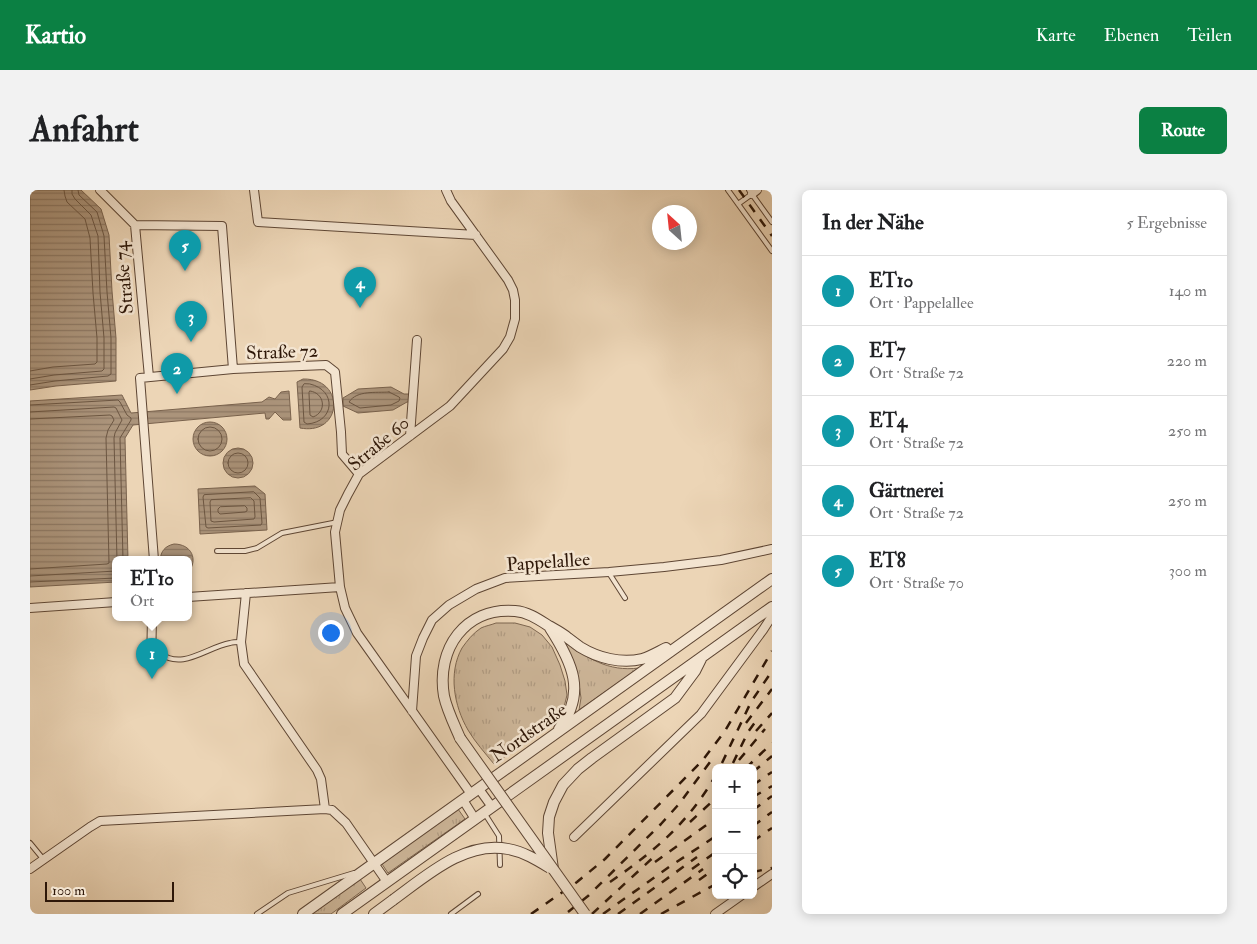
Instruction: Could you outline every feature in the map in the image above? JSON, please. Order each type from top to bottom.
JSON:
[{"type":"street","name":"Straße 74","points":[[100,190],[135,225],[149,377]]},
{"type":"street","points":[[254,190],[258,222],[476,234]]},
{"type":"street","name":"Straße 60","points":[[446,190],[451,201],[502,270],[512,290],[515,310],[514,328],[502,349],[450,406],[359,474],[340,510],[336,532],[340,587],[345,608],[357,633],[471,794]]},
{"type":"street","points":[[135,225],[222,226],[233,369]]},
{"type":"street","points":[[410,436],[417,340]]},
{"type":"street","name":"Straße 72","points":[[149,377],[233,369],[326,365],[335,372],[342,454],[359,474]]},
{"type":"street","points":[[149,377],[140,378],[154,556]]},
{"type":"street","name":"Pappelallee","points":[[412,711],[416,656],[422,638],[432,620],[448,605],[476,589],[505,578],[664,567],[772,551]]},
{"type":"street","name":"Nordstraße","points":[[304,914],[772,578]]},
{"type":"street","points":[[192,597],[340,587]]},
{"type":"street","points":[[246,593],[241,642],[244,664],[317,770],[321,779],[325,808]]},
{"type":"street","points":[[30,608],[112,602]]},
{"type":"street","name":"Nordstraße","points":[[342,914],[772,607]]},
{"type":"street","points":[[585,914],[460,738],[444,697],[443,679],[446,656],[451,644],[460,631],[472,622],[484,615],[501,611],[516,611],[529,614],[567,636],[580,647],[598,656],[620,661],[641,659],[654,654],[706,626]]},
{"type":"street","points":[[574,837],[702,714],[772,616]]},
{"type":"street","points":[[151,664],[152,621]]},
{"type":"street","points":[[548,625],[568,662],[575,688],[571,710],[554,736]]},
{"type":"street","points":[[553,869],[548,833],[549,817],[563,785],[578,769],[675,698],[695,671],[703,656]]},
{"type":"street","points":[[471,794],[484,813]]},
{"type":"street","points":[[471,794],[484,813]]},
{"type":"street","points":[[30,870],[100,821],[325,808],[332,810],[346,822],[370,867],[387,882]]},
{"type":"street","points":[[374,914],[441,866],[464,853],[487,848],[507,848],[524,854],[553,869]]},
{"type":"street","points":[[757,885],[772,874]]},
{"type":"street","points":[[715,914],[736,899]]},
{"type":"lane","points":[[728,190],[772,251]]},
{"type":"lane","points":[[738,204],[752,191],[772,222]]},
{"type":"lane","points":[[217,551],[245,551],[257,548],[282,533],[338,522]]},
{"type":"lane","points":[[609,572],[626,598]]},
{"type":"lane","points":[[151,643],[160,653],[171,659],[183,660],[230,643],[241,642]]},
{"type":"lane","points":[[484,813],[499,836],[500,866]]},
{"type":"lane","points":[[30,843],[44,860]]},
{"type":"lane","points":[[257,914],[288,893],[370,867]]},
{"type":"lane","points":[[451,914],[478,894]]},
{"type":"green space","points":[[496,623],[515,623],[530,627],[542,635],[552,647],[560,665],[567,695],[564,707],[557,719],[494,764],[474,739],[463,721],[456,700],[454,679],[455,668],[462,648],[481,628]]},
{"type":"green space","points":[[563,640],[589,658],[608,666],[628,669],[639,668],[579,710],[581,698],[578,677]]},
{"type":"green space","points":[[458,809],[465,819],[388,873],[382,864]]},
{"type":"green space","points":[[360,879],[366,888],[331,914],[312,914]]},
{"type":"water","points":[[30,190],[81,190],[101,209],[109,235],[116,338],[116,381],[30,390]]},
{"type":"water","points":[[303,379],[317,381],[327,387],[332,396],[334,406],[331,416],[325,424],[314,428],[300,428],[297,382]]},
{"type":"water","points":[[391,387],[404,394],[410,394],[410,402],[393,410],[358,413],[343,406],[343,398],[358,389]]},
{"type":"water","points":[[289,391],[291,420],[283,420],[275,412],[269,419],[266,419],[265,413],[133,425],[125,438],[128,556],[112,556],[112,582],[30,587],[30,401],[122,395],[131,413],[262,402],[269,397],[275,399],[281,392]]},
{"type":"water","points":[[210,422],[222,427],[227,439],[222,451],[210,456],[198,451],[193,439],[198,427]]},
{"type":"water","points":[[238,448],[244,449],[252,457],[252,469],[244,477],[238,478],[232,477],[224,469],[223,463],[224,457],[232,449]]},
{"type":"water","points":[[255,486],[265,494],[267,530],[200,534],[198,489]]},
{"type":"water","points":[[174,544],[189,549],[193,558],[192,566],[192,556],[161,556],[168,546]]},
{"type":"railway","points":[[739,190],[772,236]]},
{"type":"railway","points":[[531,914],[577,882],[605,859],[702,761],[725,731],[772,651]]},
{"type":"railway","points":[[722,763],[751,702],[772,671]]},
{"type":"railway","points":[[746,723],[772,689]]},
{"type":"railway","points":[[756,731],[772,713]]},
{"type":"railway","points":[[733,763],[748,732],[758,718]]},
{"type":"railway","points":[[739,760],[765,729]]},
{"type":"railway","points":[[750,764],[772,743]]},
{"type":"railway","points":[[757,769],[772,756]]},
{"type":"railway","points":[[568,912],[588,896],[661,824],[679,804],[710,762]]},
{"type":"railway","points":[[757,782],[772,772]]},
{"type":"railway","points":[[610,882],[642,859],[669,835],[694,808],[712,781]]},
{"type":"railway","points":[[757,795],[772,786]]},
{"type":"railway","points":[[754,809],[772,796]]},
{"type":"railway","points":[[690,822],[712,802]]},
{"type":"railway","points":[[757,823],[772,812]]},
{"type":"railway","points":[[655,862],[712,821]]},
{"type":"railway","points":[[757,838],[772,828]]},
{"type":"railway","points":[[603,914],[712,839]]},
{"type":"railway","points":[[592,914],[658,853]]},
{"type":"railway","points":[[692,869],[713,854]]},
{"type":"railway","points":[[618,914],[697,857]]},
{"type":"railway","points":[[757,871],[772,868]]},
{"type":"railway","points":[[640,914],[703,869]]},
{"type":"railway","points":[[699,880],[712,871]]},
{"type":"railway","points":[[661,914],[712,886]]},
{"type":"railway","points":[[580,914],[594,905]]},
{"type":"place","name":"ET8","points":[[185,271]]},
{"type":"place","name":"Gärtnerei","points":[[360,308]]},
{"type":"place","name":"ET4","points":[[191,342]]},
{"type":"place","name":"ET7","points":[[177,394]]},
{"type":"place","name":"ET10","points":[[152,679]]}]
